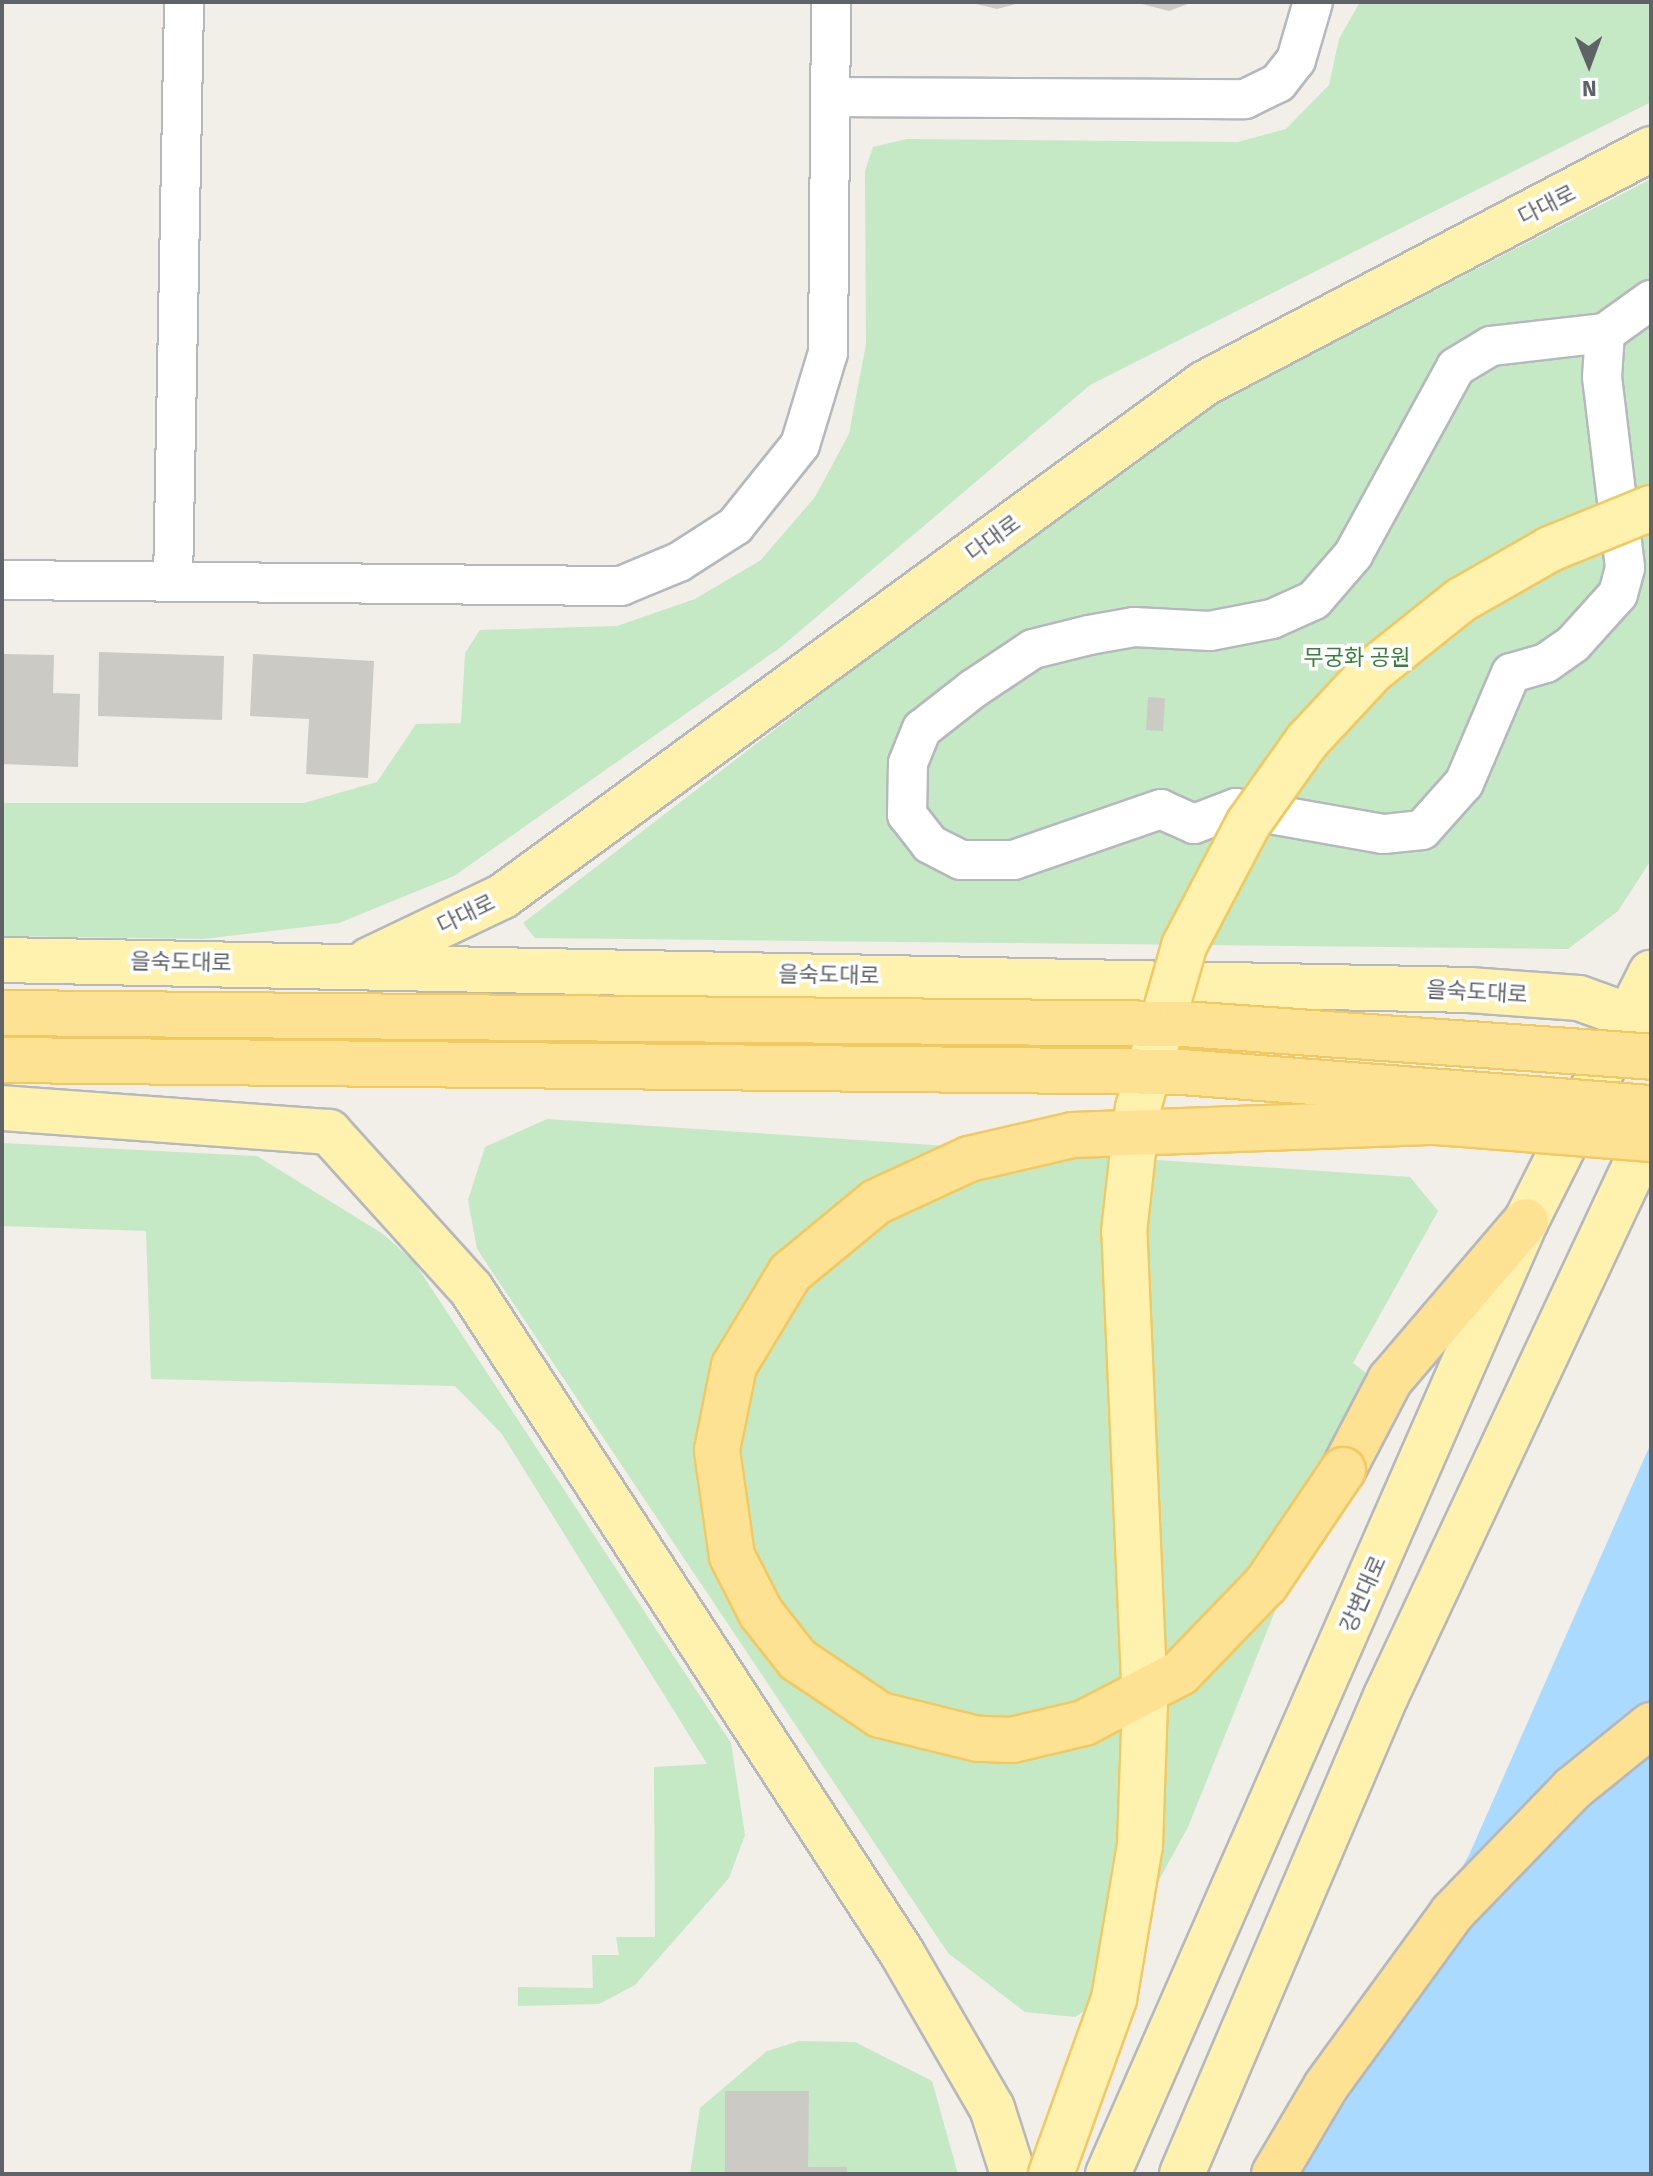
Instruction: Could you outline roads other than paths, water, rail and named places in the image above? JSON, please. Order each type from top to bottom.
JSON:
[{"type":"highway","name":"을숙도대로","points":[[2,1013],[1183,1024],[1651,1057]]},
{"type":"highway","points":[[2,1060],[1182,1072],[1651,1108]]},
{"type":"highway","points":[[1526,1221],[1390,1380],[1343,1470],[1266,1584],[1180,1673],[1084,1723],[978,1739],[880,1715],[798,1660],[761,1613],[732,1556],[717,1450],[734,1366],[790,1273],[876,1202],[969,1159],[1073,1135],[1436,1122],[1651,1139]]},
{"type":"highway","points":[[1274,2174],[1326,2086],[1452,1913],[1572,1789],[1651,1725]]},
{"type":"main road","name":"다대로","points":[[360,964],[503,896],[1205,383],[1651,149]]},
{"type":"main road","points":[[1051,2174],[1114,1999],[1140,1845],[1145,1704],[1124,1232],[1138,1108],[1184,946],[1248,824],[1307,741],[1372,671],[1461,600],[1550,549],[1651,508]]},
{"type":"main road","name":"을숙도대로","points":[[2,960],[360,964],[1469,990],[1579,998],[1639,1021]]},
{"type":"main road","points":[[1639,1021],[1651,973]]},
{"type":"main road","name":"강변대로","points":[[1108,2174],[1526,1221],[1639,1021]]},
{"type":"main road","points":[[2,1108],[329,1132],[471,1289],[902,1953],[992,2108],[1013,2174]]},
{"type":"main road","points":[[1182,2174],[1386,1696],[1651,1131]]},
{"type":"street","points":[[173,582],[184,2]]},
{"type":"street","points":[[2,580],[621,586],[679,562],[735,526],[800,445],[819,400],[828,353],[831,2]]},
{"type":"street","points":[[830,97],[1245,99],[1278,83],[1296,60],[1313,2]]},
{"type":"street","points":[[1605,333],[1602,377],[1625,568],[1618,594],[1573,644],[1546,663],[1511,673],[1464,783],[1422,830],[1383,834],[1236,808],[1194,824],[1161,809],[1014,860],[961,860],[930,844],[907,815],[908,763],[922,729],[973,689],[1033,649],[1134,627],[1210,631],[1272,619],[1314,600],[1353,555],[1456,367],[1491,346],[1605,333],[1651,300]]},
{"type":"water","points":[[1651,1443],[1651,2174],[1298,2174],[1310,2136],[1469,1855]]},
{"type":"park label","name":"무궁화 공원","points":[[1357,658]]}]
